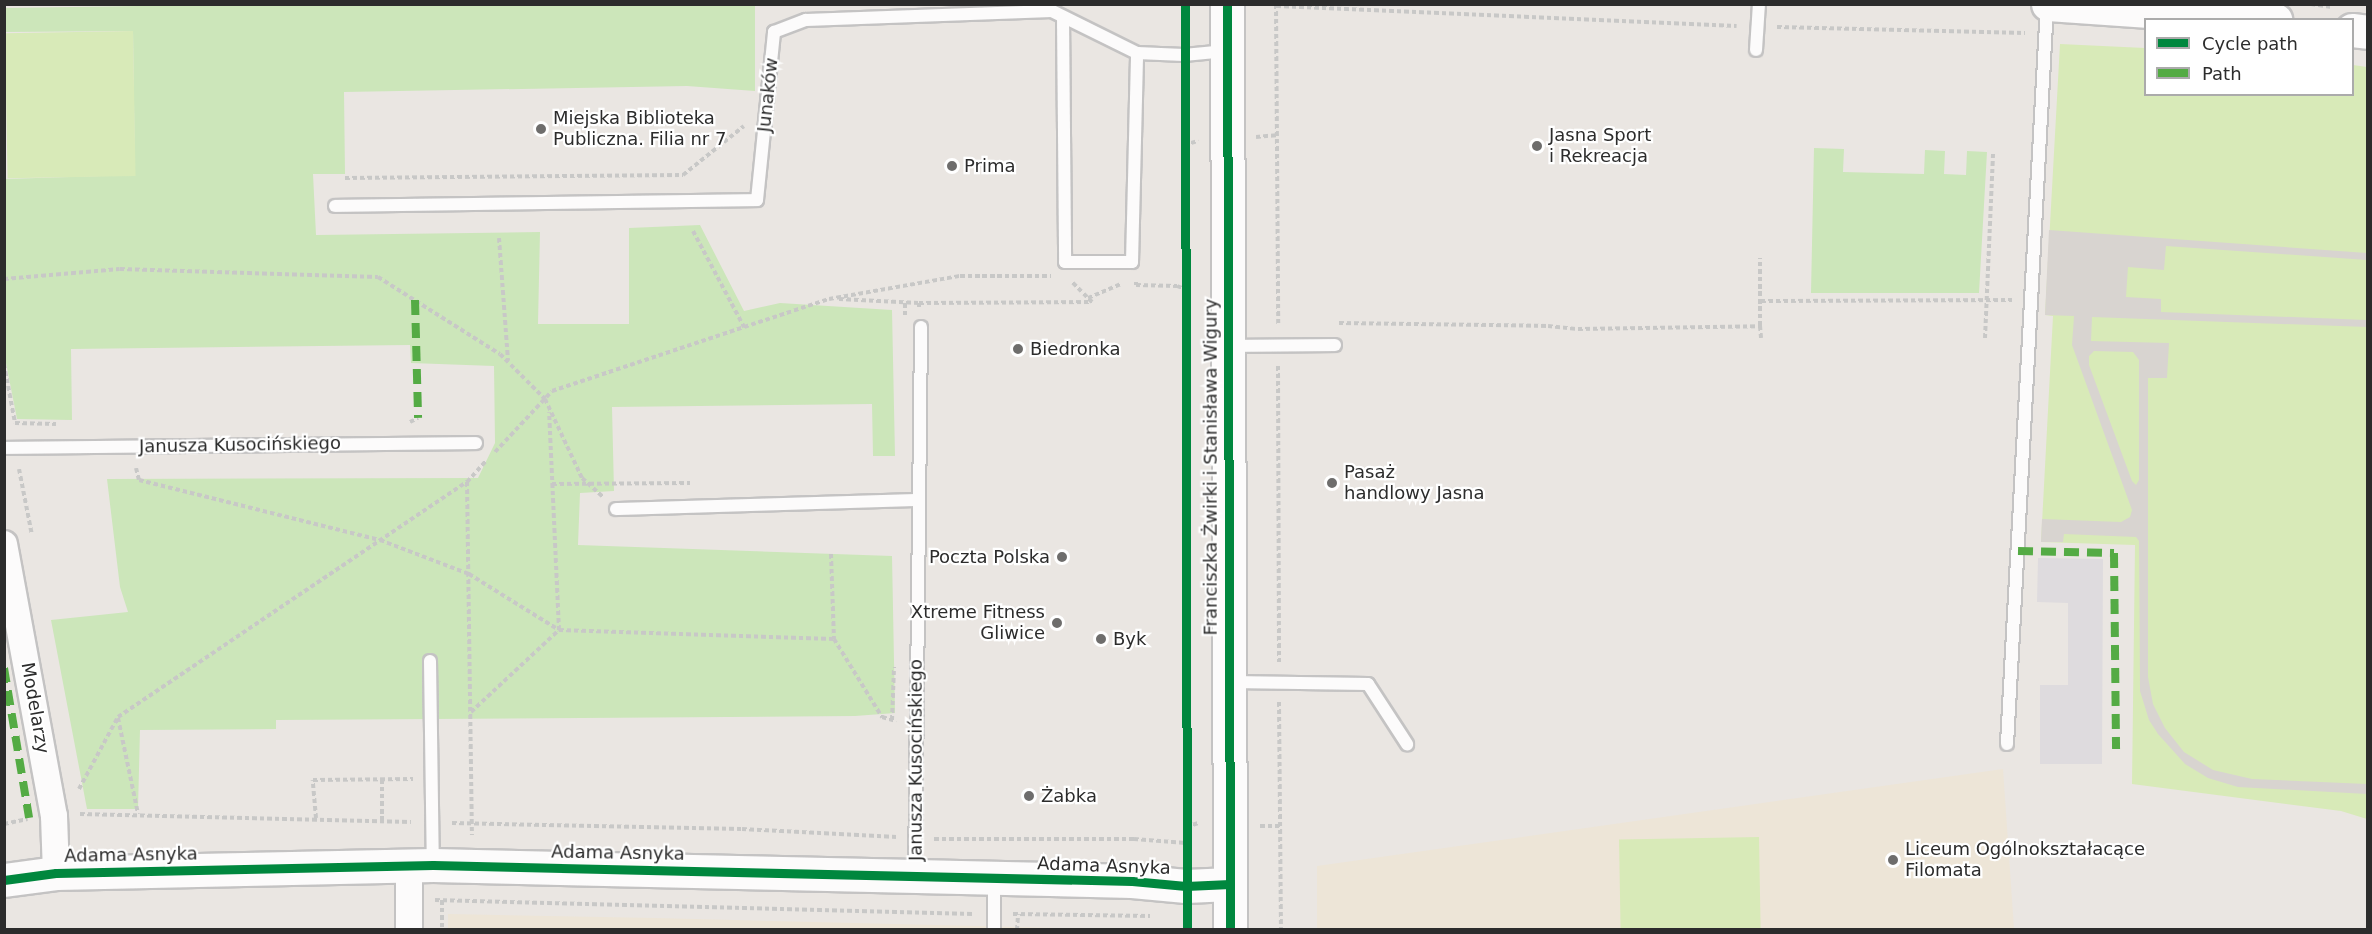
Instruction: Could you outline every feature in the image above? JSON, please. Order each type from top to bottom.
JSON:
[{"type":"street","name":"Franciszka Żwirki i Stanisława Wigury","points":[[1227,4],[1230,930]]},
{"type":"street","points":[[2047,14],[2199,18]]},
{"type":"street","name":"Modelarzy","points":[[4,544],[54,816],[56,873]]},
{"type":"street","points":[[409,930],[421,866]]},
{"type":"street","name":"Adama Asnyka","points":[[4,880],[56,873],[473,866],[1132,881],[1186,886],[1230,884]]},
{"type":"lane","points":[[1756,50],[1759,4]]},
{"type":"lane","name":"Junaków","points":[[335,206],[757,200],[774,32],[806,20],[1052,12],[1137,53],[1184,55],[1227,51]]},
{"type":"lane","points":[[2007,744],[2047,14]]},
{"type":"lane","points":[[1063,17],[1065,262],[1132,262],[1137,53]]},
{"type":"lane","name":"Janusza Kusocińskiego","points":[[915,876],[921,327]]},
{"type":"lane","points":[[1227,346],[1335,345]]},
{"type":"lane","name":"Janusza Kusocińskiego","points":[[4,448],[476,443]]},
{"type":"lane","points":[[616,509],[918,500]]},
{"type":"lane","points":[[421,866],[433,822],[430,661]]},
{"type":"lane","points":[[1228,681],[1368,684],[1407,744]]},
{"type":"lane","points":[[994,879],[994,930]]},
{"type":"path","points":[[1281,930],[1277,5],[1758,27],[2047,14]]},
{"type":"path","points":[[345,178],[683,175],[766,107]]},
{"type":"path","points":[[1256,137],[1278,135]]},
{"type":"path","points":[[1184,145],[1200,140]]},
{"type":"path","points":[[1985,338],[1993,152]]},
{"type":"path","points":[[693,231],[744,327]]},
{"type":"path","points":[[499,238],[508,362]]},
{"type":"path","points":[[1760,258],[1761,339]]},
{"type":"path","points":[[1065,262],[1065,276]]},
{"type":"path","points":[[4,279],[120,269],[378,277],[500,354],[545,399],[582,478],[616,509]]},
{"type":"path","points":[[80,789],[118,717],[467,482],[552,392],[829,299],[960,276],[1065,276],[1092,302],[919,303],[829,299]]},
{"type":"path","points":[[1088,298],[1135,279],[1136,285],[1177,286],[1185,289]]},
{"type":"path","points":[[1761,301],[2032,300]]},
{"type":"path","points":[[919,303],[921,327]]},
{"type":"path","points":[[1278,322],[1290,322]]},
{"type":"path","points":[[1337,323],[1548,326],[1578,329],[1760,326]]},
{"type":"path","points":[[4,364],[15,423]]},
{"type":"path","points":[[471,712],[559,630],[549,408]]},
{"type":"path","points":[[132,446],[139,480],[380,540],[469,574],[559,630],[834,639]]},
{"type":"path","points":[[467,482],[473,866]]},
{"type":"path","points":[[831,554],[834,639],[882,717],[917,727]]},
{"type":"path","points":[[118,717],[138,814]]},
{"type":"path","points":[[382,779],[382,820]]},
{"type":"path","points":[[316,818],[312,780],[432,779]]},
{"type":"path","points":[[73,813],[865,833],[916,839],[1134,839],[1186,843]]},
{"type":"path","points":[[4,824],[29,819]]},
{"type":"path","points":[[1186,827],[1198,823]]},
{"type":"path","points":[[1250,826],[1280,826]]},
{"type":"path","points":[[442,900],[442,930]]},
{"type":"path","points":[[1017,930],[1018,914]]},
{"type":"shaded area","points":[[2049,230],[2367,253],[2367,260],[2166,246],[2164,270],[2128,267],[2126,297],[2161,299],[2161,312],[2367,320],[2367,327],[2092,317],[2091,341],[2169,343],[2167,378],[2148,378],[2148,677],[2153,704],[2165,728],[2184,752],[2213,770],[2252,779],[2367,784],[2367,794],[2238,787],[2208,778],[2185,764],[2158,734],[2149,720],[2140,691],[2139,541],[2136,537],[2064,534],[2063,542],[2041,542],[2042,519],[2121,522],[2130,517],[2132,510],[2072,345],[2074,316],[2045,315]],"holes":[[[2094,351],[2133,352],[2139,360],[2139,480],[2136,485],[2132,481],[2089,365],[2089,356]]]},
{"type":"shaded area","points":[[2038,558],[2103,559],[2102,764],[2040,764],[2040,685],[2068,685],[2068,603],[2037,602]]},
{"type":"shaded area","points":[[2003,769],[2014,929],[1317,929],[1317,866]]},
{"type":"shaded area","points":[[448,914],[655,918],[1102,929],[448,930]]},
{"type":"green space","points":[[270,4],[755,5],[755,91],[687,86],[344,92],[345,174],[313,174],[316,235],[540,232],[538,324],[629,324],[629,228],[700,225],[744,311],[780,303],[892,310],[895,456],[873,456],[872,404],[612,407],[614,491],[580,493],[578,545],[892,556],[895,713],[855,716],[276,720],[276,729],[140,730],[138,809],[87,809],[51,620],[128,612],[120,587],[107,479],[478,478],[495,443],[494,366],[411,363],[410,345],[71,349],[72,420],[17,419],[5,358],[4,179],[135,175],[133,31],[5,32],[5,8]]},
{"type":"green space","points":[[133,31],[136,176],[8,178],[5,33]]},
{"type":"green space","points":[[2060,44],[2144,48],[2144,96],[2354,96],[2354,65],[2367,67],[2367,819],[2341,811],[2132,784],[2135,545],[2041,542],[2053,316],[2045,315]]},
{"type":"green space","points":[[1814,148],[1844,149],[1843,172],[1924,174],[1925,150],[1945,151],[1944,174],[1966,175],[1967,151],[1987,152],[1979,293],[1811,293]]},
{"type":"green space","points":[[1759,837],[1761,929],[1621,930],[1619,839]]},
{"type":"marked path","points":[[415,300],[418,418]]},
{"type":"marked path","points":[[2018,551],[2114,553],[2116,749]]},
{"type":"marked path","points":[[4,668],[29,818]]},
{"type":"cycle path","points":[[1185,4],[1187,930]]},
{"type":"cycle path","points":[[1227,4],[1230,930]]},
{"type":"cycle path","points":[[4,880],[56,873],[433,865],[1132,881],[1186,886],[1230,884]]},
{"type":"place","name":"Miejska Biblioteka Publiczna. Filia nr 7","points":[[541,129]]},
{"type":"place","name":"Jasna Sport i Rekreacja","points":[[1537,146]]},
{"type":"place","name":"Prima","points":[[952,166]]},
{"type":"place","name":"Biedronka","points":[[1018,349]]},
{"type":"place","name":"Pasaż handlowy Jasna","points":[[1332,483]]},
{"type":"place","name":"Poczta Polska","points":[[1062,557]]},
{"type":"place","name":"Xtreme Fitness Gliwice","points":[[1057,623]]},
{"type":"place","name":"Byk","points":[[1101,639]]},
{"type":"place","name":"Żabka","points":[[1029,796]]},
{"type":"place","name":"Liceum Ogólnokształacące Filomata","points":[[1893,860]]}]
